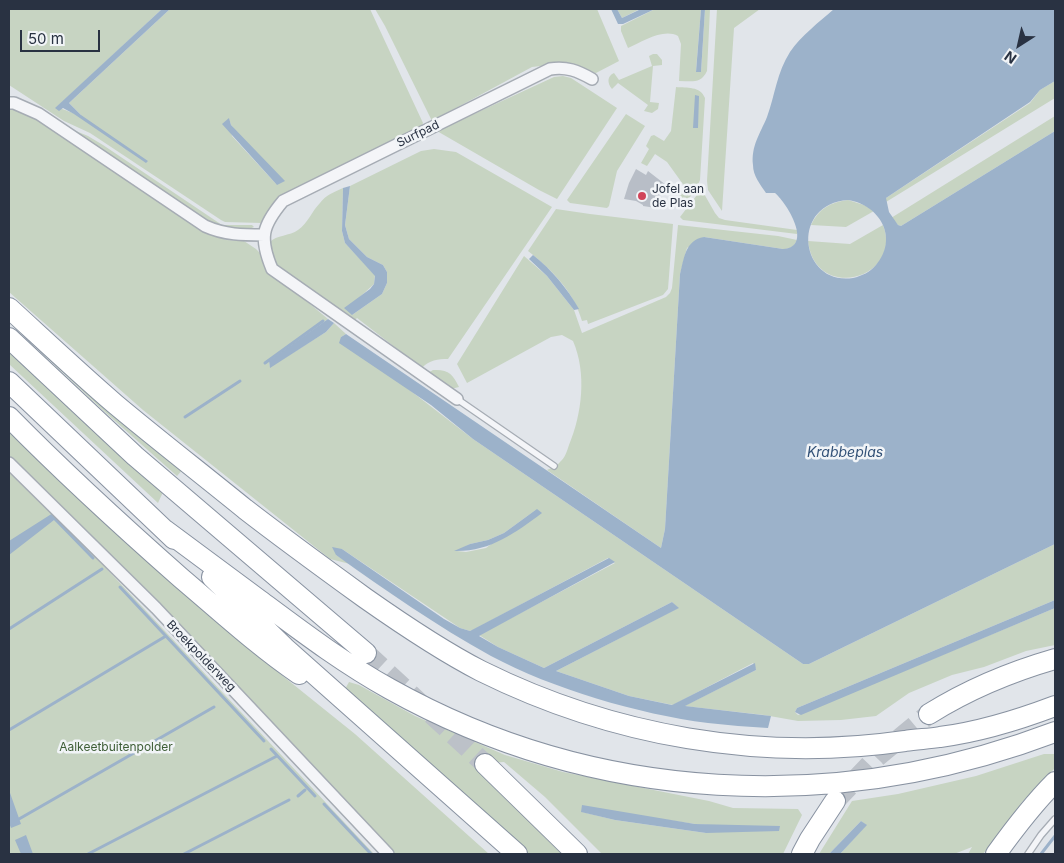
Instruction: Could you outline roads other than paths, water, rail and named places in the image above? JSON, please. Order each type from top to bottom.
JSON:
[{"type":"highway","points":[[9,308],[86,379],[153,436],[265,524],[343,582],[399,622],[462,660],[512,686],[553,702],[609,721],[671,736],[729,744],[788,748],[847,747],[940,738],[1003,723],[1055,706]]},
{"type":"highway","points":[[9,338],[135,456],[366,653]]},
{"type":"highway","points":[[9,382],[165,530],[244,610],[517,854]]},
{"type":"highway","points":[[9,418],[54,462],[208,601],[276,658],[372,724]]},
{"type":"highway","points":[[165,530],[311,639],[390,689],[429,709],[497,738],[560,758],[610,771],[658,779],[746,787],[833,784],[871,780],[934,769],[1021,745],[1055,732]]},
{"type":"highway","points":[[929,714],[963,694],[998,678],[1055,659]]},
{"type":"highway","points":[[485,764],[576,854]]},
{"type":"highway","points":[[996,854],[1055,782]]},
{"type":"highway","points":[[802,854],[835,802]]},
{"type":"street","name":"Surfpad","points":[[264,236],[265,226],[283,201],[550,69],[570,68],[592,79]]},
{"type":"street","points":[[9,103],[14,103],[39,114],[205,226],[219,232],[264,236],[266,254],[272,269],[457,399]]},
{"type":"street","name":"Broekpolderweg","points":[[9,462],[156,608],[388,854]]},
{"type":"lane","points":[[457,399],[554,466]]},
{"type":"lane","points":[[1028,854],[1055,819]]},
{"type":"water","points":[[162,9],[170,9],[69,103],[81,115],[148,161],[146,163],[74,114],[63,108],[59,111],[55,108]]},
{"type":"water","points":[[611,9],[617,9],[622,18],[641,9],[655,9],[623,24],[618,24]]},
{"type":"water","points":[[701,9],[705,9],[701,72],[696,72]]},
{"type":"water","name":"Krabbeplas","points":[[834,9],[1055,9],[1055,81],[1040,90],[1030,102],[886,198],[889,212],[898,225],[901,226],[1055,131],[1055,544],[809,664],[803,664],[473,439],[431,405],[339,343],[341,337],[346,334],[661,548],[665,529],[680,274],[684,256],[693,242],[704,237],[783,249],[792,246],[797,241],[795,224],[786,206],[775,193],[766,193],[759,183],[753,169],[753,152],[767,117],[779,76],[790,52],[810,29]],"holes":[[[848,200],[869,208],[883,224],[886,234],[883,255],[876,265],[863,275],[853,278],[835,277],[822,270],[813,258],[808,244],[810,229],[816,215],[829,205]]]},
{"type":"water","points":[[695,95],[699,96],[698,128],[693,128]]},
{"type":"water","points":[[229,118],[231,125],[285,181],[277,185],[222,124]]},
{"type":"water","points":[[350,186],[345,225],[349,239],[367,257],[383,265],[387,272],[387,283],[382,294],[352,315],[344,308],[370,289],[374,284],[375,276],[345,243],[342,231],[343,188]]},
{"type":"water","points":[[533,255],[559,280],[579,309],[574,310],[547,276],[529,259]]},
{"type":"water","points":[[328,319],[334,323],[326,332],[270,368],[269,361]]},
{"type":"water","points":[[537,509],[542,513],[522,528],[501,540],[479,548],[454,551],[504,533]]},
{"type":"water","points":[[53,513],[58,517],[9,555],[9,541]]},
{"type":"water","points":[[332,547],[342,549],[444,619],[470,631],[609,558],[615,562],[479,636],[544,668],[672,602],[679,608],[556,671],[629,696],[672,705],[755,663],[756,670],[685,706],[771,716],[768,728],[708,723],[625,707],[596,699],[541,679],[491,656],[431,620],[336,555]]},
{"type":"water","points":[[1055,600],[1055,608],[801,715],[795,712],[797,708]]},
{"type":"water","points":[[9,790],[21,824],[11,828],[9,823]]},
{"type":"water","points":[[582,805],[695,824],[780,826],[779,831],[706,833],[615,820],[581,812]]},
{"type":"water","points":[[861,821],[867,825],[840,854],[829,854]]},
{"type":"water","points":[[26,835],[33,854],[21,854],[15,840]]},
{"type":"waterway","points":[[265,363],[323,321]]},
{"type":"waterway","points":[[185,417],[240,381]]},
{"type":"waterway","points":[[55,519],[93,558]]},
{"type":"waterway","points":[[9,629],[102,569]]},
{"type":"waterway","points":[[120,587],[264,741]]},
{"type":"waterway","points":[[9,730],[166,636]]},
{"type":"waterway","points":[[19,819],[214,707]]},
{"type":"waterway","points":[[271,749],[315,796]]},
{"type":"waterway","points":[[88,854],[277,756]]},
{"type":"waterway","points":[[298,796],[305,790]]},
{"type":"waterway","points":[[184,854],[289,800]]},
{"type":"waterway","points":[[324,804],[371,854]]},
{"type":"waterway","points":[[1041,854],[1055,836]]},
{"type":"tunnel","points":[[366,653],[485,764]]},
{"type":"tunnel","points":[[835,801],[877,757],[929,714]]},
{"type":"place","name":"Jofel aan de Plas","points":[[642,196]]},
{"type":"park label","name":"Aalkeetbuitenpolder","points":[[116,747]]}]
